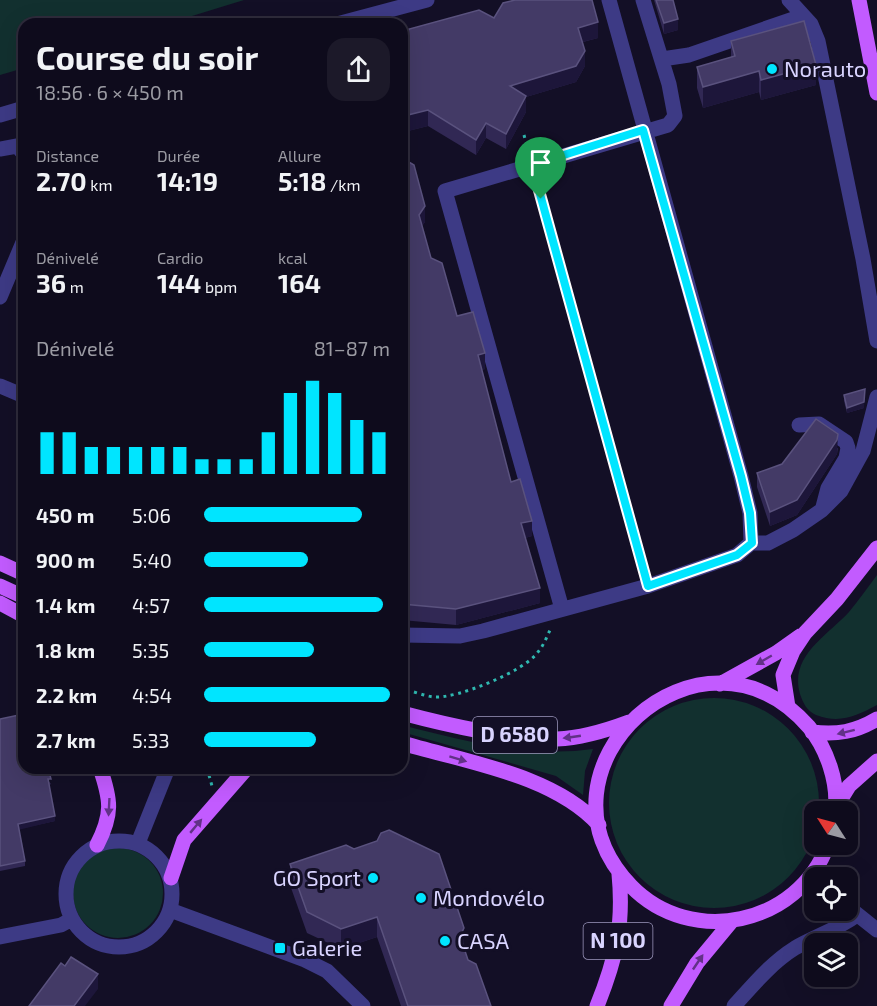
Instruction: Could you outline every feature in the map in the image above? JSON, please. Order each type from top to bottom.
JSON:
[{"type":"main road","points":[[859,0],[877,93]]},
{"type":"main road","points":[[788,707],[783,675],[786,664],[805,633],[837,599],[877,548]]},
{"type":"main road","points":[[0,563],[18,571]]},
{"type":"main road","points":[[0,586],[18,594]]},
{"type":"main road","points":[[0,603],[18,613]]},
{"type":"main road","points":[[720,684],[776,653],[805,633]]},
{"type":"main road","name":"N 100","points":[[804,886],[771,909],[731,922],[699,922],[669,913],[641,897],[619,874],[606,851],[599,825],[599,781],[615,740],[628,722],[644,708],[680,690],[720,684],[752,689],[788,707],[812,732],[831,767],[835,801]]},
{"type":"main road","name":"D 6580","points":[[408,714],[519,736],[556,740],[595,734],[628,722]]},
{"type":"main road","points":[[812,732],[831,735],[846,733],[877,719]]},
{"type":"main road","name":"D 6580","points":[[408,745],[550,788],[584,808],[599,825]]},
{"type":"main road","points":[[841,801],[849,786],[877,761]]},
{"type":"main road","points":[[97,845],[107,823],[110,806],[102,774]]},
{"type":"main road","points":[[171,878],[184,840],[242,774]]},
{"type":"main road","name":"N 100","points":[[597,1006],[614,963],[621,927],[619,874]]},
{"type":"main road","points":[[671,1006],[697,963],[731,922]]},
{"type":"street","points":[[360,18],[427,0]]},
{"type":"street","points":[[609,0],[643,130],[741,476],[750,513],[752,543]]},
{"type":"street","points":[[562,609],[445,190],[643,130],[661,129],[668,125],[675,116],[662,59],[643,0]]},
{"type":"street","points":[[789,0],[811,24],[818,41],[876,336]]},
{"type":"street","points":[[662,59],[689,55],[796,18],[811,24]]},
{"type":"street","points":[[0,115],[18,110]]},
{"type":"street","points":[[0,149],[18,147]]},
{"type":"street","points":[[0,297],[18,254]]},
{"type":"street","points":[[0,386],[18,394]]},
{"type":"street","points":[[408,635],[460,636],[648,586],[737,555],[752,543],[768,543],[822,510],[841,491],[863,451],[877,397]]},
{"type":"street","points":[[799,425],[819,424],[846,442],[848,448],[846,458],[828,488],[822,510]]},
{"type":"street","points":[[138,843],[166,774]]},
{"type":"street","points":[[117,840],[138,843],[152,851],[164,863],[171,878],[173,899],[164,924],[153,935],[139,943],[124,947],[109,946],[94,941],[81,932],[72,920],[66,891],[68,877],[75,863],[97,845],[117,840]]},
{"type":"street","points":[[170,910],[305,960],[327,971],[363,1006]]},
{"type":"street","points":[[858,916],[877,930]]},
{"type":"street","points":[[0,937],[61,925],[72,920]]},
{"type":"street","points":[[734,1006],[773,963],[797,947],[838,929],[844,921]]},
{"type":"path","points":[[524,135],[648,586]]},
{"type":"path","points":[[408,690],[435,697],[456,694],[501,677],[523,666],[538,654],[552,626]]},
{"type":"path","points":[[209,774],[215,792]]},
{"type":"green space","points":[[0,0],[244,0],[186,18],[18,18],[18,70],[0,75]]},
{"type":"green space","points":[[877,575],[877,705],[848,718],[833,719],[816,715],[802,701],[798,681],[800,669],[812,648],[849,612]]},
{"type":"green space","points":[[714,698],[734,700],[754,706],[781,722],[795,736],[811,763],[819,801],[804,801],[804,855],[795,870],[781,884],[754,900],[734,906],[714,908],[694,906],[674,900],[647,884],[633,870],[617,843],[611,823],[609,803],[611,783],[617,763],[633,736],[647,722],[674,706],[694,700]]},
{"type":"green space","points":[[408,727],[473,742],[521,750],[593,749],[585,771],[583,795],[556,776],[408,734]]},
{"type":"green space","points":[[118,848],[135,851],[150,861],[160,876],[163,893],[160,910],[150,925],[135,935],[118,938],[101,935],[86,925],[76,910],[73,893],[76,876],[86,861],[101,851]]},
{"type":"building","points":[[515,0],[592,0],[598,22],[578,28],[585,51],[576,66],[510,86],[526,96],[506,134],[486,123],[476,140],[428,110],[408,115],[408,29],[479,10],[494,18],[503,3]]},
{"type":"building","points":[[656,0],[673,0],[678,19],[664,23]]},
{"type":"building","points":[[804,21],[816,65],[761,80],[759,71],[703,87],[697,67],[735,56],[731,41]]},
{"type":"building","points":[[408,162],[414,165],[425,206],[419,215],[431,258],[442,263],[457,316],[473,312],[485,353],[478,355],[511,482],[520,479],[532,521],[521,523],[540,588],[456,609],[408,605]]},
{"type":"building","points":[[865,389],[864,402],[847,408],[844,395]]},
{"type":"building","points":[[816,419],[838,434],[837,440],[797,500],[770,512],[757,473],[782,464]]},
{"type":"building","points":[[18,715],[18,774],[50,774],[51,779],[48,779],[55,816],[18,824],[25,861],[0,866],[0,719]]},
{"type":"building","points":[[389,830],[439,854],[464,928],[460,936],[468,960],[476,964],[491,1006],[408,1006],[377,917],[341,929],[307,912],[290,864],[346,845],[354,849],[377,841],[381,833]]},
{"type":"building","points":[[71,957],[98,974],[74,1006],[29,1006],[61,963],[65,966]]},
{"type":"place","name":"Norauto","points":[[772,69]]},
{"type":"place","name":"GO Sport","points":[[373,878]]},
{"type":"place","name":"Mondovélo","points":[[421,898]]},
{"type":"place","name":"CASA","points":[[445,941]]},
{"type":"place","name":"Galerie","points":[[280,948]]},
{"type":"route","points":[[643,130],[750,513],[752,543],[737,555],[648,586],[541,199],[532,165],[643,130]]}]
